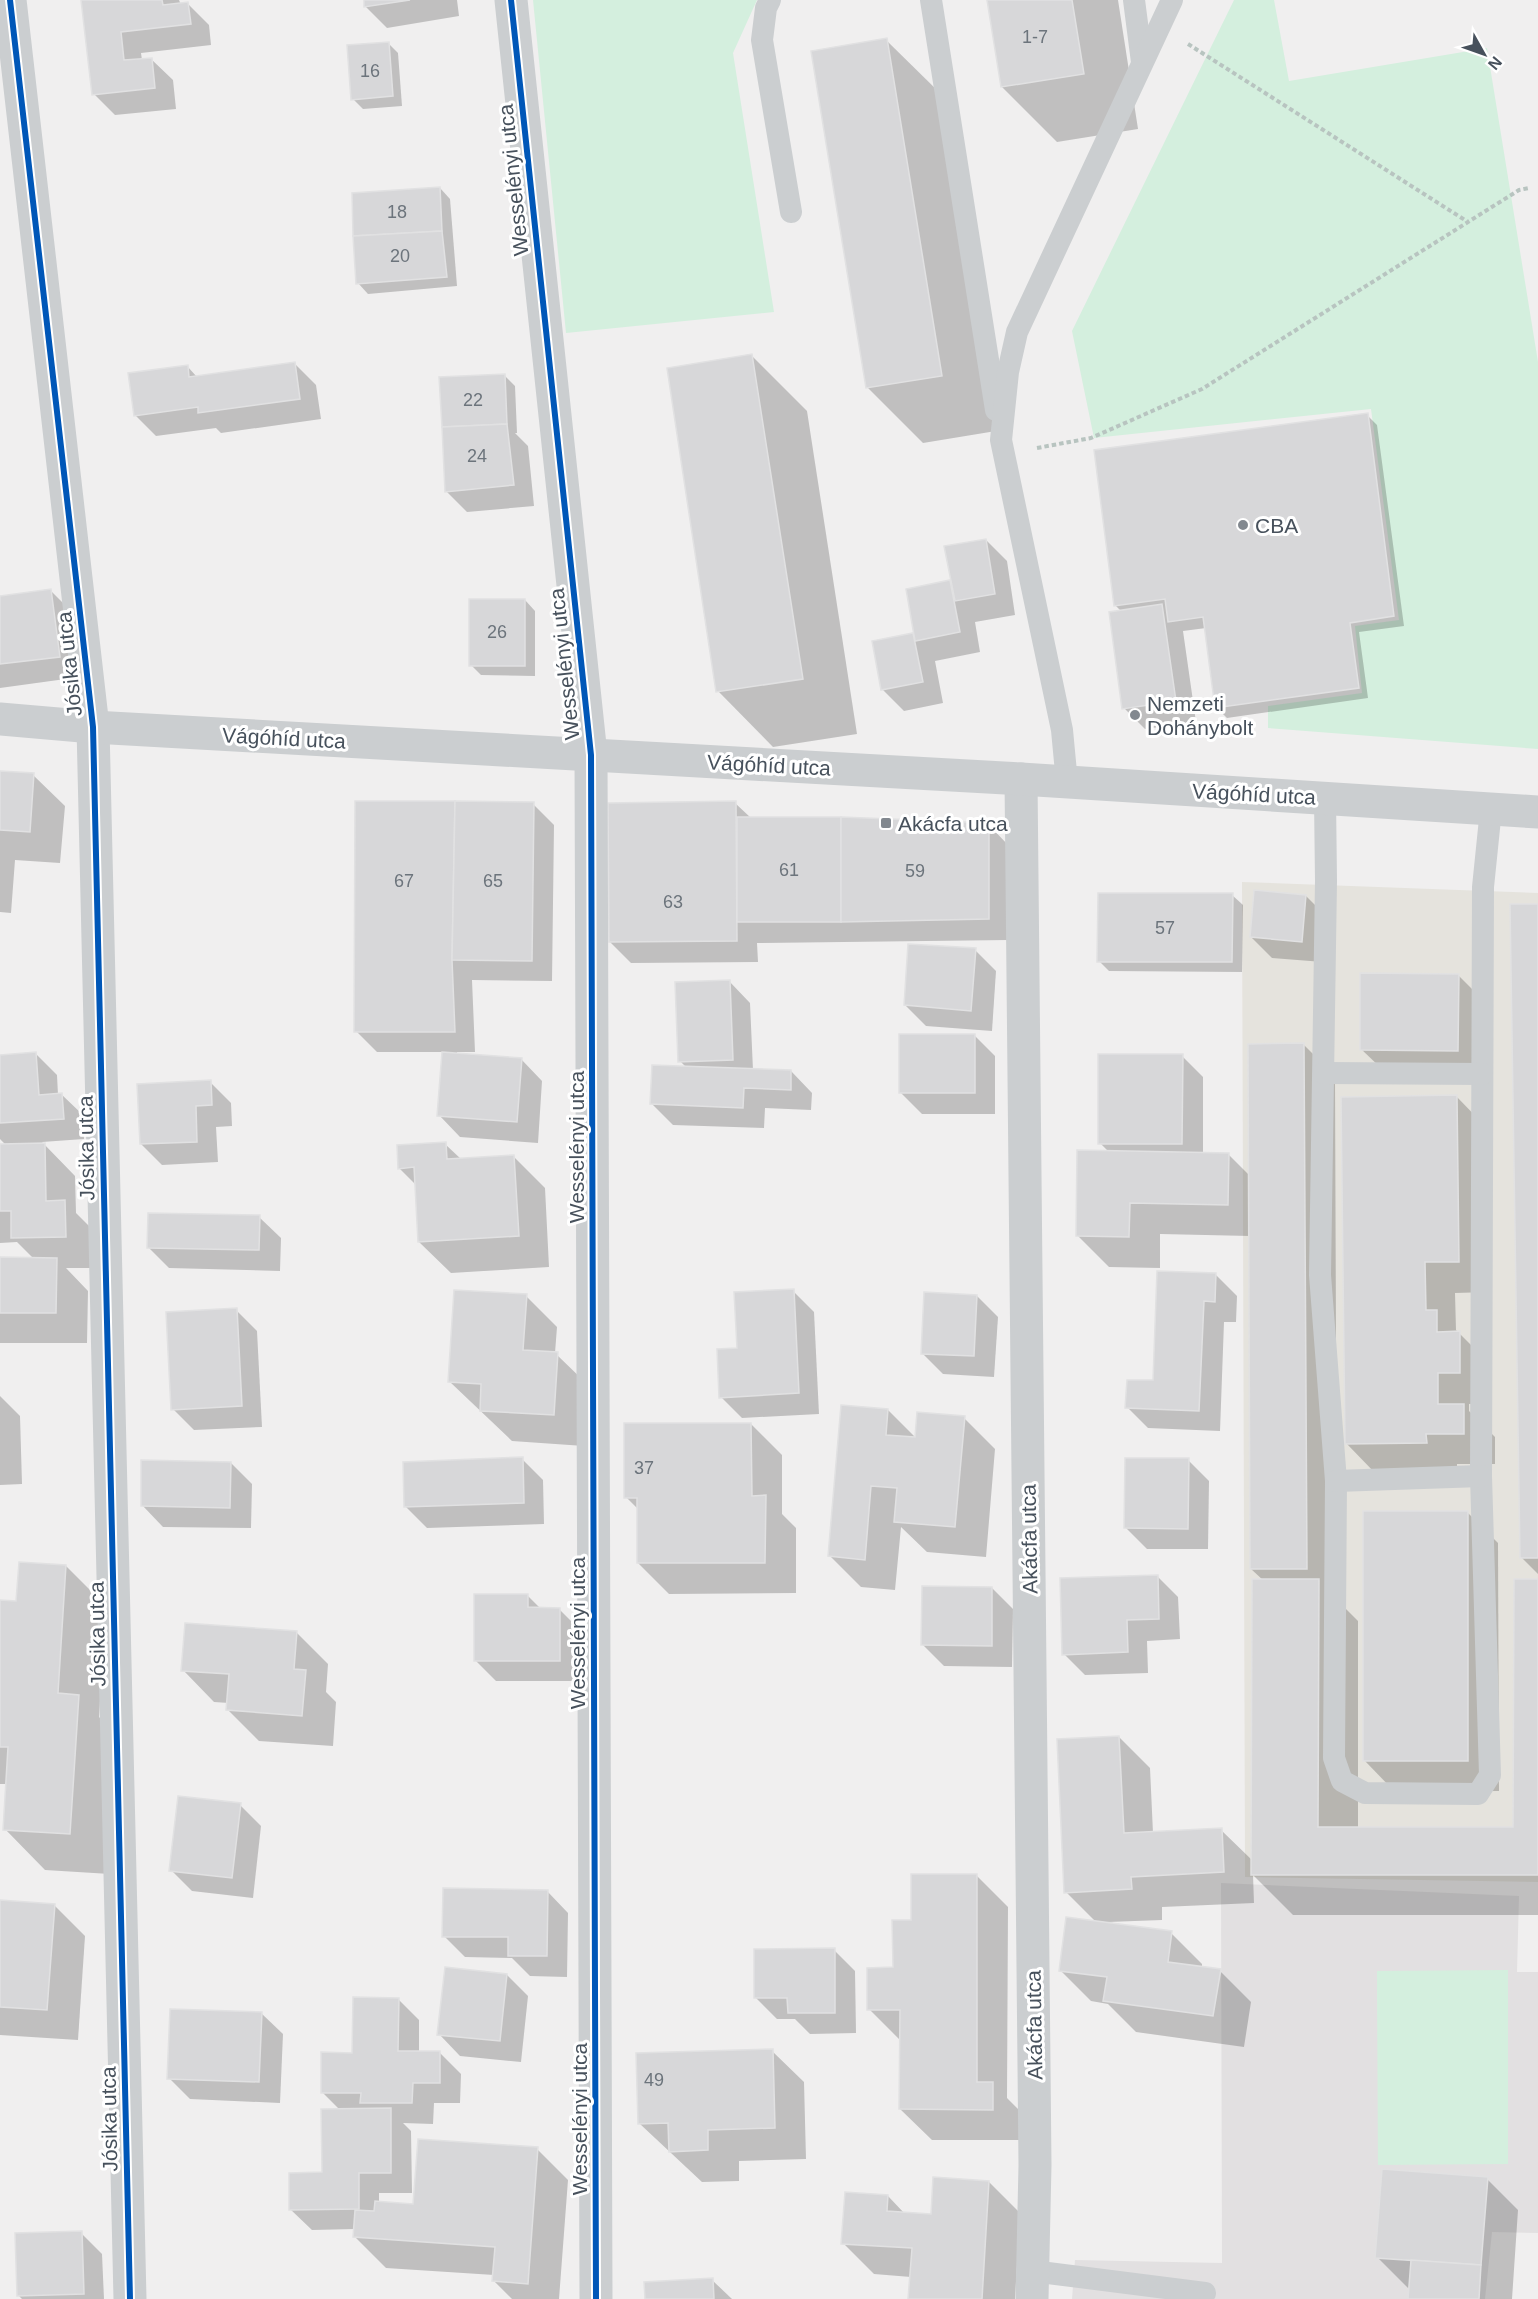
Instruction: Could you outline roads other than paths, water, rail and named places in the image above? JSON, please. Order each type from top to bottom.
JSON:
[{"type":"street","name":"Jósika utca","points":[[10,0],[93,727],[130,2299]]},
{"type":"street","name":"Wesselényi utca","points":[[511,0],[591,755],[596,2299]]},
{"type":"street","name":"Vágóhíd utca","points":[[0,719],[93,727],[1021,779],[1538,812]]},
{"type":"street","name":"Akácfa utca","points":[[1021,779],[1035,2165],[1032,2285]]},
{"type":"lane","points":[[770,0],[766,8],[762,39],[791,212]]},
{"type":"lane","points":[[931,0],[1002,447],[1062,730],[1067,783]]},
{"type":"lane","points":[[1134,0],[1142,62]]},
{"type":"lane","points":[[1002,447],[1008,372],[1017,332],[1172,0]]},
{"type":"lane","points":[[1325,798],[1324,1073],[1320,1275],[1336,1481],[1334,1758],[1342,1781],[1365,1793],[1478,1794],[1491,1775],[1481,1476],[1483,887],[1491,809]]},
{"type":"lane","points":[[1324,1073],[1482,1074]]},
{"type":"lane","points":[[1336,1481],[1481,1476]]},
{"type":"lane","points":[[1032,2285],[1205,2293]]},
{"type":"place","name":"CBA","points":[[1243,525]]},
{"type":"place","name":"Nemzeti Dohánybolt","points":[[1135,715]]},
{"type":"place","name":"Akácfa utca","points":[[886,823]]}]
